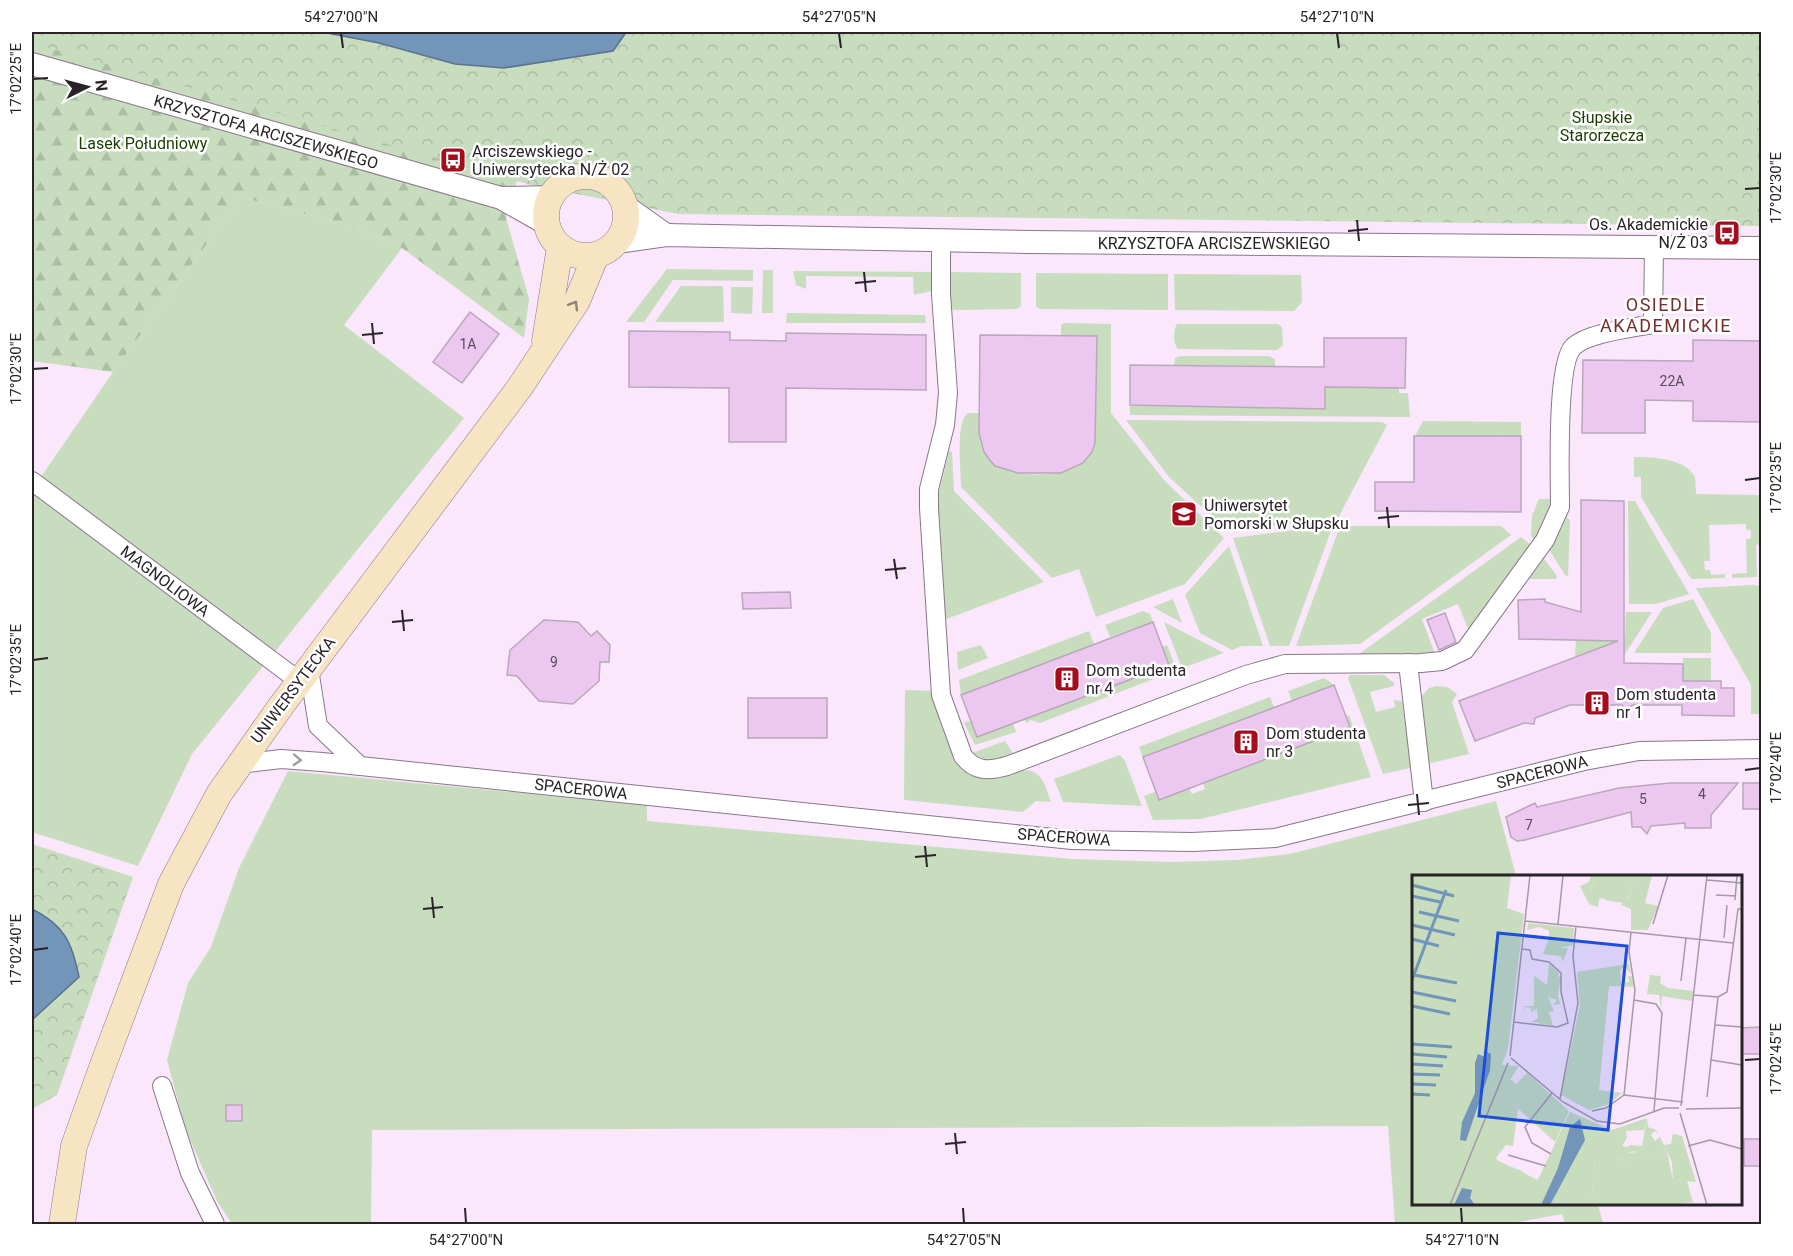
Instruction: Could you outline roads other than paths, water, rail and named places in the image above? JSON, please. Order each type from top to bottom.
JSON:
[{"type":"main road","points":[[585,176],[598,178],[610,184],[620,194],[625,206],[626,219],[606,249],[571,253],[560,247],[547,224],[547,210],[551,197],[565,183],[585,176]]},
{"type":"main road","name":"UNIWERSYTECKA","points":[[544,351],[560,247]]},
{"type":"main road","name":"UNIWERSYTECKA","points":[[62,1224],[74,1146],[171,884],[238,764],[520,387],[577,302],[606,249]]},
{"type":"street","name":"KRZYSZTOFA ARCISZEWSKIEGO","points":[[32,64],[501,198],[547,224]]},
{"type":"street","name":"KRZYSZTOFA ARCISZEWSKIEGO","points":[[501,198],[551,197]]},
{"type":"street","points":[[625,206],[666,235]]},
{"type":"street","name":"KRZYSZTOFA ARCISZEWSKIEGO","points":[[606,249],[666,235],[941,241],[1761,248]]},
{"type":"street","points":[[941,241],[941,294],[948,393],[945,425],[929,489],[941,695],[963,756],[969,764],[987,770],[1007,766],[1246,675],[1285,664],[1442,661],[1465,650],[1549,535],[1560,507],[1562,384],[1568,355],[1574,346],[1590,338],[1653,324],[1653,247]]},
{"type":"street","name":"MAGNOLIOWA","points":[[32,481],[304,675]]},
{"type":"street","points":[[1408,663],[1424,802]]},
{"type":"street","points":[[304,675],[318,726],[360,766]]},
{"type":"street","name":"SPACEROWA","points":[[238,764],[281,759],[1092,841],[1192,842],[1275,838],[1584,761],[1639,750],[1761,748]]},
{"type":"street","points":[[162,1086],[190,1173],[215,1224]]},
{"type":"water","points":[[322,32],[625,32],[625,34],[613,51],[504,68],[455,64],[379,43]]},
{"type":"water","points":[[32,909],[52,921],[65,936],[79,977],[32,1020]]},
{"type":"place","name":"Arciszewskiego - Uniwersytecka N/Ż 02","points":[[453,160]]},
{"type":"place","name":"Os. Akademickie N/Ż 03","points":[[1727,233]]},
{"type":"place","name":"Uniwersytet Pomorski w Słupsku","points":[[1184,514]]},
{"type":"place","name":"Dom studenta nr 4","points":[[1067,679]]},
{"type":"place","name":"Dom studenta nr 1","points":[[1597,703]]},
{"type":"place","name":"Dom studenta nr 3","points":[[1246,742]]},
{"type":"district","name":"OSIEDLE AKADEMICKIE","points":[[1666,314]]},
{"type":"park label","name":"Słupskie Starorzecza","points":[[1602,126]]},
{"type":"park label","name":"Lasek Południowy","points":[[143,143]]}]
